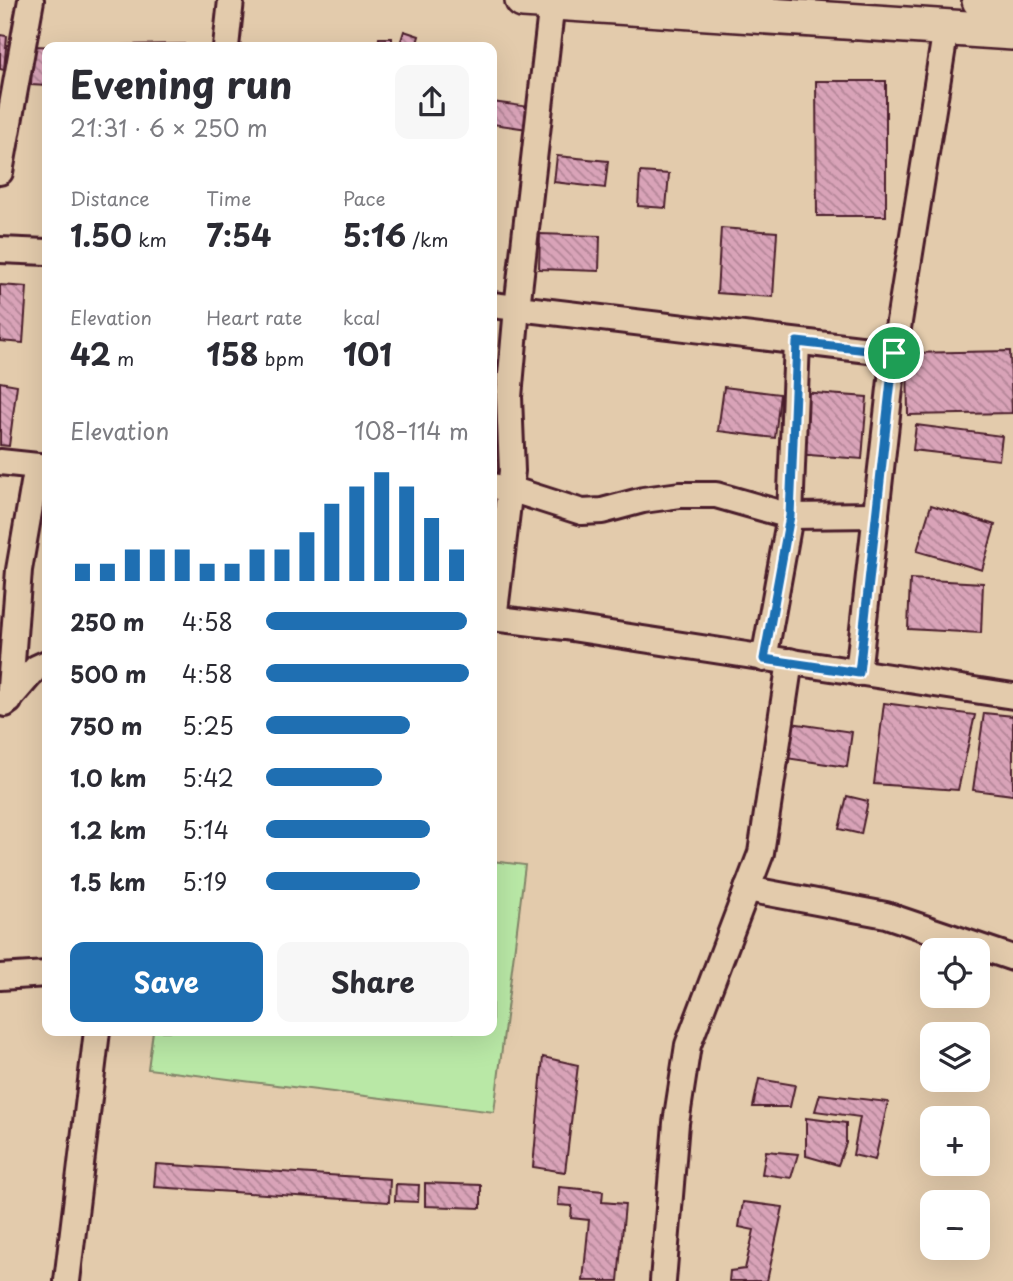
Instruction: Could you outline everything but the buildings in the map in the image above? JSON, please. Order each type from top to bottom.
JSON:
[{"type":"highway","points":[[980,0],[1013,2]]},
{"type":"highway","points":[[538,1],[1013,32]]},
{"type":"street","points":[[0,172],[30,0]]},
{"type":"street","points":[[227,42],[231,0]]},
{"type":"street","points":[[497,553],[501,487],[512,471],[509,397],[538,1]]},
{"type":"street","points":[[859,673],[894,353],[946,28]]},
{"type":"street","points":[[0,250],[42,252]]},
{"type":"street","points":[[497,306],[894,353]]},
{"type":"street","points":[[764,659],[790,516],[797,342]]},
{"type":"street","points":[[0,462],[42,467],[19,570],[4,705]]},
{"type":"street","points":[[501,487],[582,512],[602,511],[643,500],[680,495],[716,495],[790,516],[876,515]]},
{"type":"street","points":[[497,619],[565,627],[1012,695]]},
{"type":"street","points":[[663,1281],[676,1123],[688,1045],[761,853],[790,662]]},
{"type":"street","points":[[4,705],[36,668],[42,665]]},
{"type":"street","points":[[747,889],[886,915],[1013,958]]},
{"type":"street","points":[[0,977],[42,974]]},
{"type":"street","points":[[67,1281],[96,1036]]},
{"type":"green space","points":[[497,862],[525,865],[494,1112],[148,1069],[152,1036],[497,1036]]},
{"type":"route","points":[[797,342],[894,353],[859,673],[764,659],[790,516],[797,342]]}]
